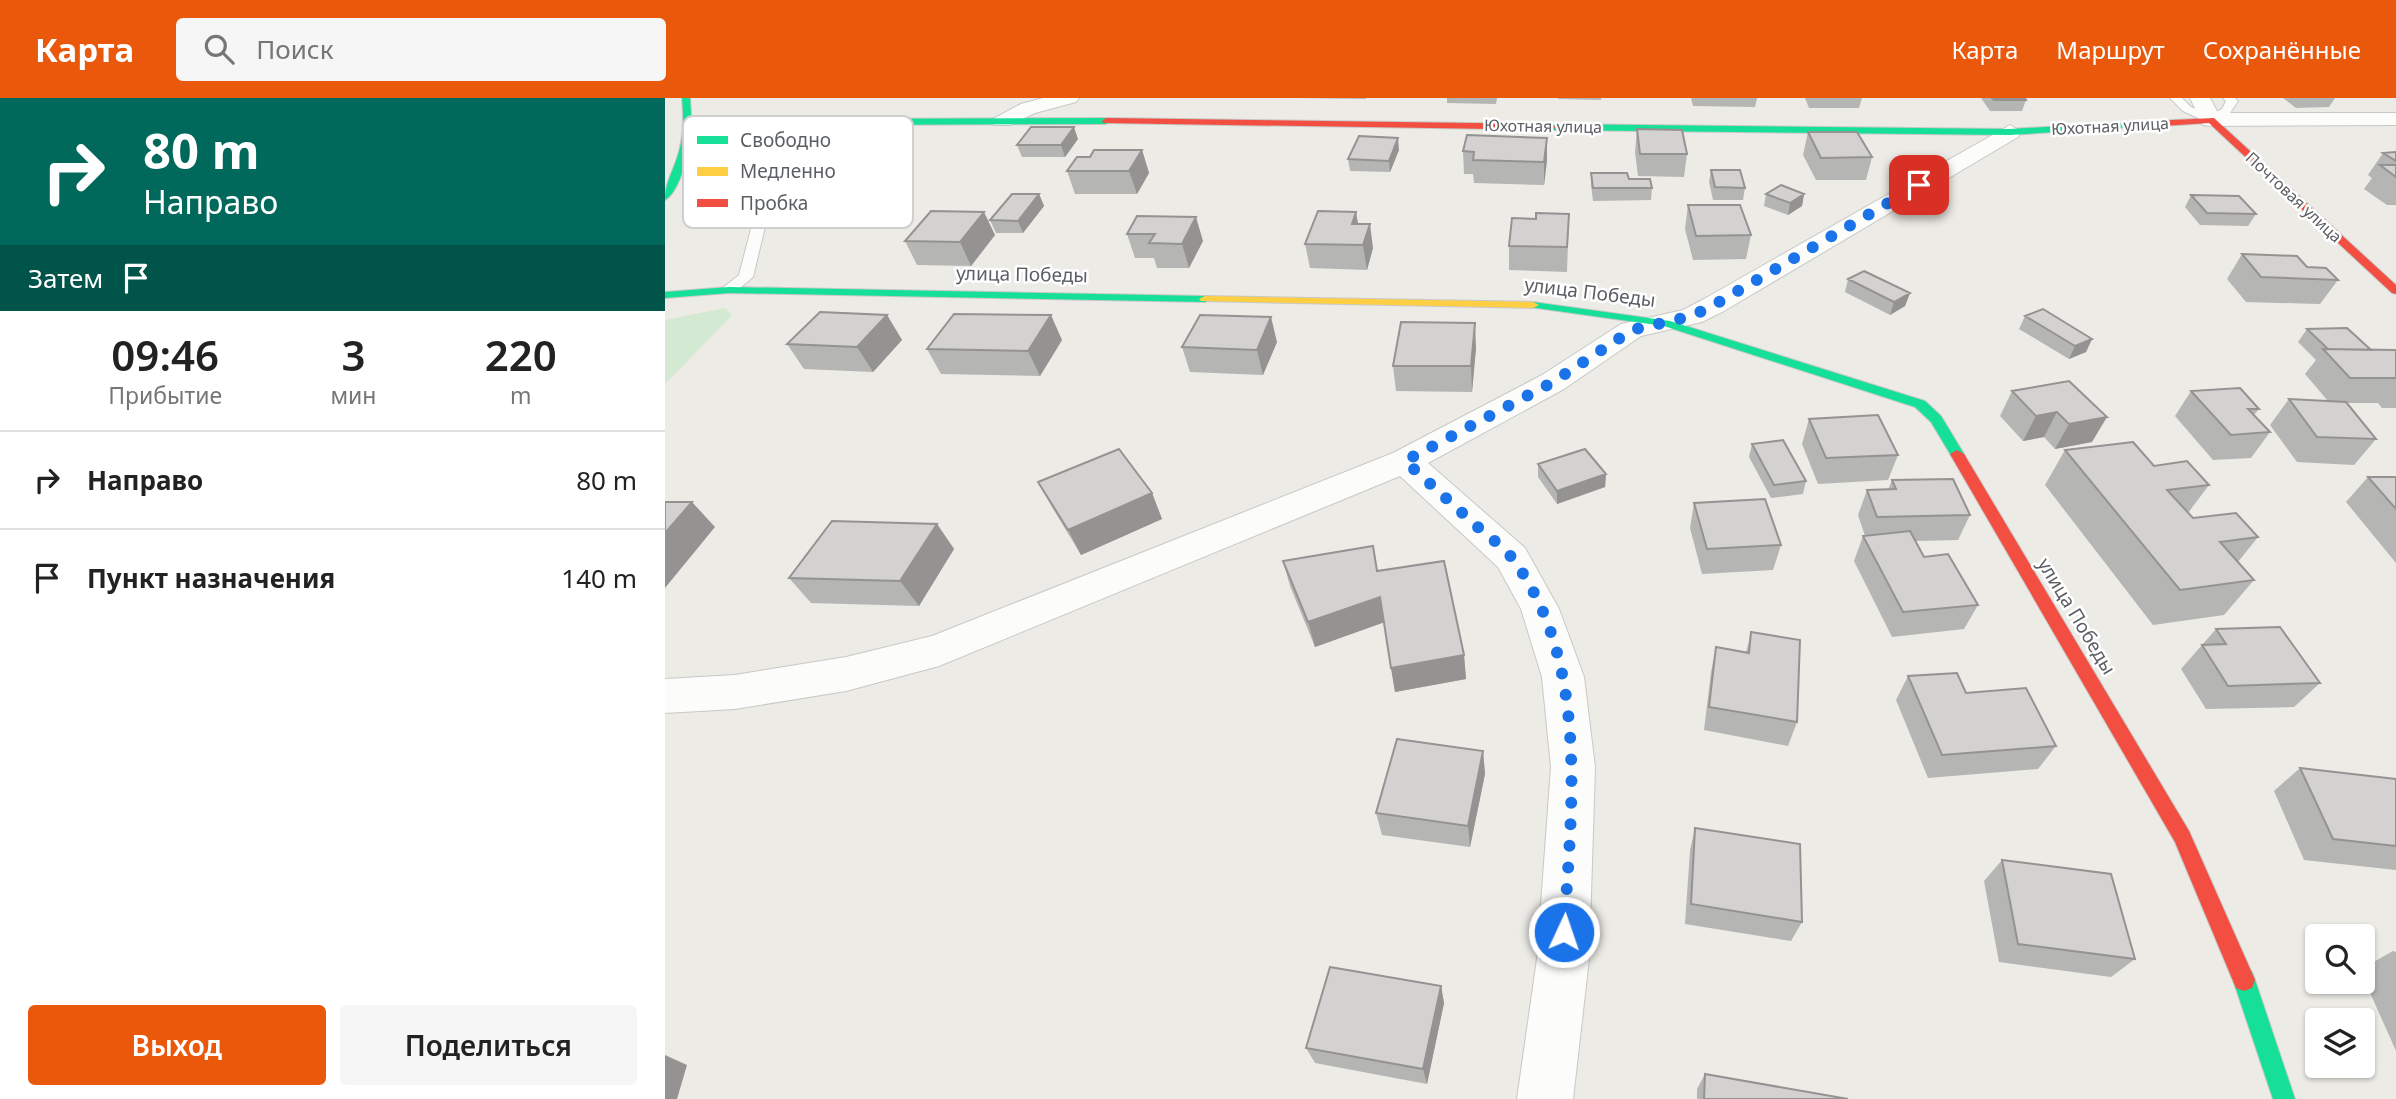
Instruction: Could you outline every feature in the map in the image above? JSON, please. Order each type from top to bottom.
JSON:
[{"type":"street","points":[[1002,120],[1028,108],[1069,98]]},
{"type":"street","name":"Почтовая улица","points":[[2200,98],[2211,120],[2396,291]]},
{"type":"street","name":"Юхотная улица","points":[[913,121],[2010,132],[2211,120],[2396,120]]},
{"type":"street","points":[[665,696],[735,692],[846,674],[939,650],[1405,461],[1553,382],[1632,330],[1692,316],[1714,305],[2010,132]]},
{"type":"street","points":[[665,197],[683,155]]},
{"type":"street","name":"улица Победы","points":[[665,295],[729,290],[1553,305],[1666,323],[1920,404],[1936,419],[2182,837],[2238,963],[2284,1099]]},
{"type":"street","points":[[1405,461],[1511,558],[1540,609],[1563,677],[1573,767],[1563,959],[1545,1099]]},
{"type":"lane","points":[[2176,98],[2187,109],[2211,120],[2226,111],[2232,101],[2229,98]]},
{"type":"lane","points":[[729,290],[746,277],[758,228]]},
{"type":"green space","points":[[725,308],[732,315],[665,384],[665,320]]},
{"type":"building","points":[[1992,98],[2025,98],[2026,100],[1994,100]]},
{"type":"building","points":[[1031,127],[1074,127],[1061,145],[1017,145]]},
{"type":"building","points":[[1637,129],[1682,130],[1687,154],[1640,154]]},
{"type":"building","points":[[1808,132],[1857,132],[1872,157],[1821,158]]},
{"type":"building","points":[[1467,135],[1547,138],[1544,162],[1473,160],[1474,152],[1463,151]]},
{"type":"building","points":[[1359,136],[1398,138],[1389,161],[1348,159]]},
{"type":"building","points":[[1094,150],[1142,150],[1129,171],[1067,171],[1077,157],[1090,157]]},
{"type":"building","points":[[2396,152],[2396,161],[2383,153]]},
{"type":"building","points":[[2380,165],[2396,165],[2396,177]]},
{"type":"building","points":[[1711,170],[1740,170],[1745,188],[1715,187]]},
{"type":"building","points":[[1591,173],[1627,173],[1629,179],[1650,179],[1652,188],[1593,188]]},
{"type":"building","points":[[1781,185],[1804,194],[1790,203],[1766,194]]},
{"type":"building","points":[[1012,194],[1039,194],[1018,221],[990,220]]},
{"type":"building","points":[[2191,195],[2239,196],[2256,214],[2207,213]]},
{"type":"building","points":[[1688,205],[1740,205],[1751,235],[1696,236]]},
{"type":"building","points":[[931,211],[984,212],[960,242],[905,241]]},
{"type":"building","points":[[1318,211],[1356,212],[1352,224],[1370,224],[1363,245],[1305,244]]},
{"type":"building","points":[[1536,213],[1569,214],[1567,247],[1509,246],[1512,218],[1536,219]]},
{"type":"building","points":[[1137,216],[1196,217],[1182,244],[1149,243],[1155,234],[1127,234]]},
{"type":"building","points":[[2242,254],[2297,256],[2307,267],[2326,268],[2338,280],[2261,277]]},
{"type":"building","points":[[1864,271],[1910,293],[1894,302],[1848,279]]},
{"type":"building","points":[[2043,309],[2092,339],[2075,346],[2025,316]]},
{"type":"building","points":[[820,312],[887,315],[857,347],[787,344]]},
{"type":"building","points":[[954,314],[1051,315],[1028,351],[927,349]]},
{"type":"building","points":[[1200,315],[1271,317],[1257,350],[1182,347]]},
{"type":"building","points":[[1401,322],[1475,323],[1471,366],[1393,366]]},
{"type":"building","points":[[2347,328],[2371,350],[2328,349],[2307,329]]},
{"type":"building","points":[[2323,349],[2396,350],[2396,378],[2350,378]]},
{"type":"building","points":[[2069,381],[2107,417],[2069,424],[2057,412],[2036,416],[2012,391]]},
{"type":"building","points":[[2240,388],[2259,409],[2248,409],[2270,432],[2231,435],[2191,391]]},
{"type":"building","points":[[2289,399],[2346,402],[2376,439],[2317,437]]},
{"type":"building","points":[[1878,415],[1898,455],[1826,458],[1809,419]]},
{"type":"building","points":[[1783,440],[1806,481],[1774,485],[1752,444]]},
{"type":"building","points":[[2133,442],[2154,466],[2187,461],[2209,485],[2167,490],[2193,518],[2236,513],[2258,537],[2220,542],[2254,580],[2180,590],[2065,450]]},
{"type":"building","points":[[1119,449],[1152,493],[1068,530],[1038,482]]},
{"type":"building","points":[[1585,449],[1606,474],[1557,491],[1538,464]]},
{"type":"building","points":[[2368,477],[2396,477],[2396,509]]},
{"type":"building","points":[[1953,479],[1970,515],[1877,517],[1867,490],[1896,489],[1892,480]]},
{"type":"building","points":[[1765,499],[1781,545],[1707,549],[1694,503]]},
{"type":"building","points":[[665,502],[692,502],[665,533]]},
{"type":"building","points":[[832,521],[937,524],[900,581],[789,578]]},
{"type":"building","points":[[1910,531],[1924,557],[1948,554],[1978,605],[1903,612],[1863,536]]},
{"type":"building","points":[[1373,546],[1377,571],[1444,561],[1464,655],[1391,668],[1380,597],[1308,622],[1283,561]]},
{"type":"building","points":[[2280,627],[2320,683],[2228,686],[2202,645],[2226,644],[2216,629]]},
{"type":"building","points":[[1751,632],[1800,640],[1797,722],[1709,707],[1716,647],[1749,653]]},
{"type":"building","points":[[1957,673],[1966,693],[2026,688],[2056,746],[1942,755],[1908,676]]},
{"type":"building","points":[[1397,739],[1483,751],[1468,826],[1376,813]]},
{"type":"building","points":[[2300,768],[2396,779],[2396,846],[2333,839]]},
{"type":"building","points":[[1695,828],[1800,844],[1802,922],[1691,904]]},
{"type":"building","points":[[2002,860],[2111,874],[2135,959],[2018,944]]},
{"type":"building","points":[[1330,967],[1441,986],[1423,1069],[1306,1048]]},
{"type":"building","points":[[1705,1074],[1848,1099],[1704,1099]]},
{"type":"traffic: fast","points":[[686,98],[688,116]]},
{"type":"traffic: fast","points":[[913,122],[1106,121]]},
{"type":"traffic: fast","points":[[1552,127],[2010,132],[2131,125]]},
{"type":"traffic: fast","points":[[665,197],[683,154]]},
{"type":"traffic: fast","points":[[665,295],[729,290],[1205,299]]},
{"type":"traffic: fast","points":[[1533,305],[1666,323],[1920,404],[1936,419],[1957,454]]},
{"type":"traffic: fast","points":[[2244,980],[2284,1099]]},
{"type":"traffic: slow","points":[[1205,299],[1533,305]]},
{"type":"traffic: jam","points":[[2131,125],[2211,120],[2396,291]]},
{"type":"traffic: jam","points":[[1106,121],[1552,127]]},
{"type":"traffic: jam","points":[[1957,454],[2182,837],[2244,980]]},
{"type":"route","points":[[1564,932],[1573,767],[1563,677],[1548,632],[1540,609],[1511,558],[1405,461],[1553,382],[1632,330],[1692,316],[1714,305],[1919,185]]}]
